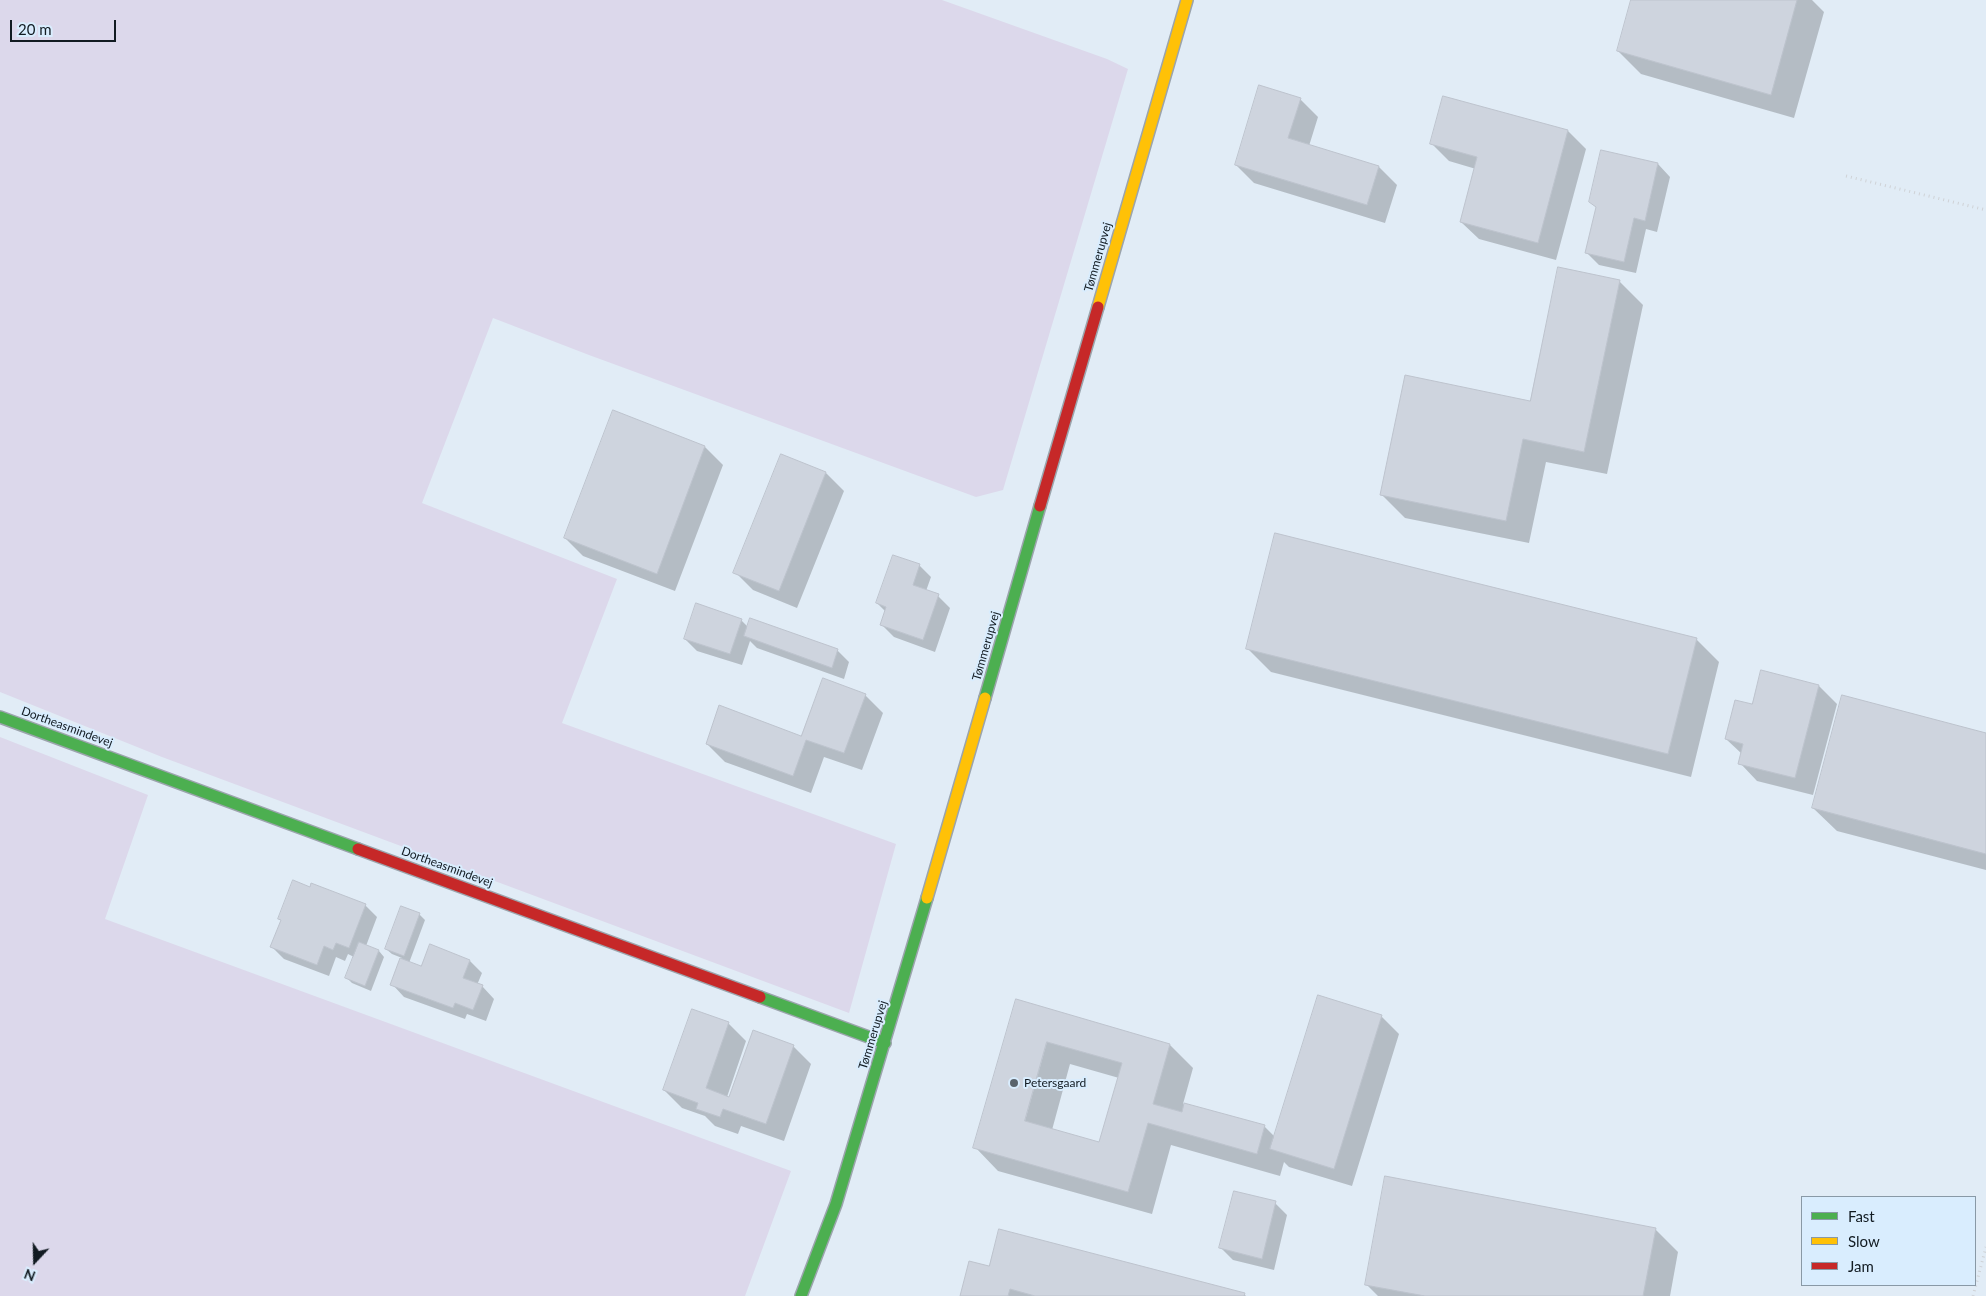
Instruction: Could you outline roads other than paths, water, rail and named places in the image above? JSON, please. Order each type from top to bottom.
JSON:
[{"type":"street","name":"Tømmerupvej","points":[[801,1296],[836,1204],[885,1043],[1187,0]]},
{"type":"street","name":"Dortheasmindevej","points":[[0,717],[885,1043]]},
{"type":"place","name":"Petersgaard","points":[[1014,1083]]}]
